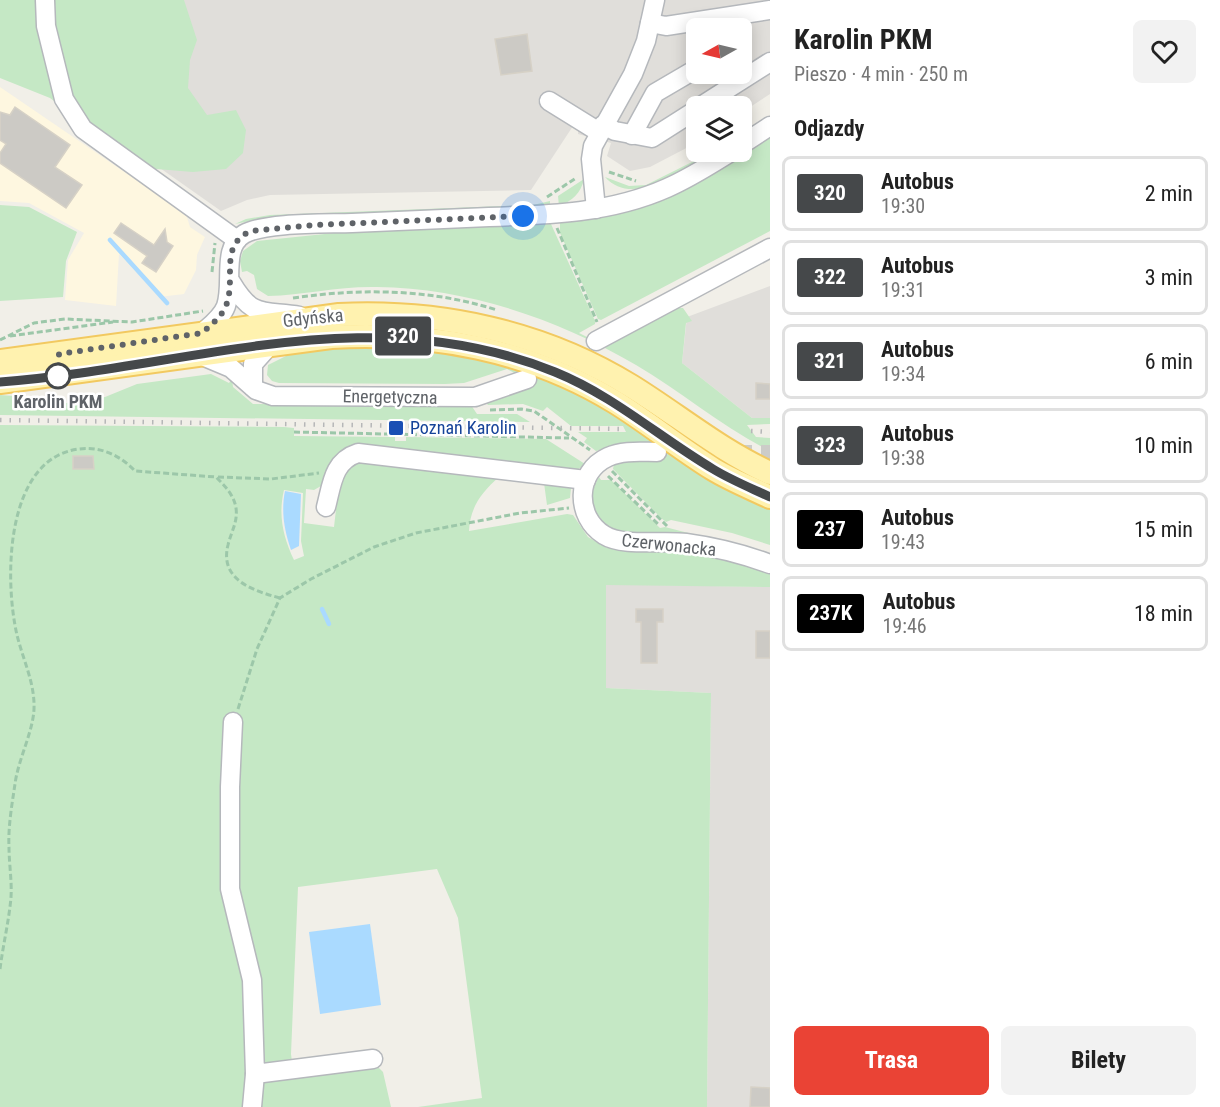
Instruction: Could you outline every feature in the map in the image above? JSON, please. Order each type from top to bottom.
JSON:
[{"type":"main road","name":"Gdyńska","points":[[0,382],[201,344],[311,317],[373,313],[425,316],[474,324],[536,341],[594,366],[624,382],[707,439],[770,473]]},
{"type":"main road","name":"Gdyńska","points":[[0,361],[201,344],[270,345],[332,337],[398,336],[464,344],[554,371],[596,391],[636,415],[712,468],[770,497]]},
{"type":"street","points":[[45,0],[46,26],[64,99],[83,129],[237,240]]},
{"type":"street","points":[[597,209],[591,159],[601,128],[633,74],[646,41],[655,0]]},
{"type":"street","points":[[650,23],[666,26],[770,10]]},
{"type":"street","points":[[717,96],[770,62]]},
{"type":"street","points":[[632,135],[655,93],[686,75]]},
{"type":"street","points":[[549,101],[601,128],[652,138],[686,116]]},
{"type":"street","points":[[752,138],[770,126]]},
{"type":"street","points":[[201,344],[224,311],[231,282],[230,258],[237,240],[251,231],[289,226],[553,215],[597,209],[666,188],[713,162]]},
{"type":"street","points":[[597,334],[770,248]]},
{"type":"street","points":[[231,282],[243,302],[252,309],[311,317]]},
{"type":"street","name":"Energetyczna","points":[[201,344],[253,387],[273,396],[474,397],[527,379]]},
{"type":"street","points":[[253,387],[254,364],[270,345]]},
{"type":"street","points":[[583,507],[582,493],[594,477],[594,466],[609,456],[622,453],[657,452]]},
{"type":"street","points":[[326,507],[336,470],[348,456],[358,453],[594,477]]},
{"type":"street","name":"Czerwonacka","points":[[583,507],[595,528],[615,540],[698,545],[727,550],[770,564]]},
{"type":"street","points":[[233,722],[230,787],[230,889],[252,980],[255,1074],[252,1107]]},
{"type":"street","points":[[255,1074],[373,1059]]},
{"type":"path","points":[[558,234],[597,334]]},
{"type":"path","points":[[0,339],[34,324],[65,319],[121,321],[7,336]]},
{"type":"path","points":[[474,397],[487,410],[534,411],[581,446]]},
{"type":"path","points":[[294,432],[571,438]]},
{"type":"path","points":[[0,969],[11,896],[9,844],[15,783],[34,714],[35,698],[17,634],[11,591],[12,545],[21,502],[35,473],[49,460],[67,451],[82,448],[122,457],[135,471],[271,479],[336,470]]},
{"type":"path","points":[[608,467],[671,528]]},
{"type":"path","points":[[594,477],[610,476],[660,526],[671,522]]},
{"type":"path","points":[[216,477],[229,489],[236,507],[236,522],[227,547],[228,562],[233,576],[243,586],[280,598]]},
{"type":"path","points":[[233,722],[257,649],[280,598],[311,579],[374,547],[416,532],[520,513],[583,507]]},
{"type":"shaded area","points":[[3,0],[770,0],[770,94],[752,106],[752,96],[686,96],[686,148],[650,167],[630,171],[607,156],[611,143],[578,134],[578,129],[573,126],[531,190],[270,195],[247,200],[221,211],[79,111]]},
{"type":"shaded area","points":[[0,87],[186,214],[190,227],[205,237],[197,255],[196,270],[184,294],[159,297],[119,254],[116,306],[65,300],[68,260],[84,233],[29,203],[0,201]]},
{"type":"shaded area","points":[[770,286],[770,418],[752,418],[682,363],[687,317]]},
{"type":"shaded area","points":[[606,584],[770,587],[770,1107],[707,1107],[711,693],[606,688]]},
{"type":"green space","points":[[0,0],[184,0],[197,40],[190,60],[188,88],[207,115],[236,110],[246,130],[243,153],[226,169],[193,172],[144,168],[50,98],[0,78]]},
{"type":"green space","points":[[770,136],[770,231],[601,320],[598,319],[560,233],[560,223],[627,211],[731,162],[752,162],[752,148]]},
{"type":"green space","points":[[692,162],[699,162],[675,176],[645,188],[630,189],[617,186],[605,177],[629,186],[646,185]]},
{"type":"green space","points":[[584,179],[575,196],[559,206],[558,196]]},
{"type":"green space","points":[[550,201],[550,206],[270,217],[235,224],[246,219],[270,215],[533,205]]},
{"type":"green space","points":[[0,205],[29,207],[77,232],[66,261],[63,297],[0,301]]},
{"type":"green space","points":[[551,224],[595,321],[595,324],[579,333],[605,346],[674,308],[683,308],[692,321],[686,323],[682,363],[752,418],[770,418],[770,424],[747,425],[756,437],[770,438],[770,451],[752,442],[636,365],[606,348],[544,320],[478,300],[411,289],[363,287],[268,296],[257,289],[254,275],[247,271],[242,272],[240,261],[243,251],[257,241],[344,232]]},
{"type":"green space","points":[[344,346],[436,349],[508,365],[579,393],[770,507],[770,545],[732,533],[671,520],[666,522],[661,518],[613,469],[614,464],[632,461],[662,461],[653,445],[616,445],[596,451],[584,442],[587,438],[578,432],[626,432],[623,426],[571,426],[547,407],[543,411],[523,404],[488,405],[486,403],[535,384],[507,369],[464,383],[445,384],[279,383],[272,381],[267,375],[268,365],[292,353]]},
{"type":"green space","points":[[211,374],[229,383],[232,379],[233,387],[253,404],[471,405],[477,414],[517,414],[530,422],[0,415],[0,395],[58,399],[60,404],[105,397],[137,384]]},
{"type":"green space","points":[[0,425],[284,427],[294,428],[294,436],[395,437],[395,441],[406,441],[406,437],[546,439],[585,464],[577,470],[365,448],[321,486],[314,490],[306,489],[304,523],[334,527],[340,475],[353,459],[567,485],[571,488],[570,498],[547,505],[544,483],[499,477],[487,488],[474,507],[469,531],[567,514],[573,515],[588,537],[607,548],[686,550],[730,559],[770,572],[770,587],[606,585],[606,688],[711,693],[707,1107],[418,1107],[482,1098],[458,918],[437,869],[298,887],[291,1054],[294,1077],[379,1068],[383,1072],[391,1107],[0,1107]],"holes":[[[284,490],[303,493],[301,541],[304,556],[294,560],[283,526],[282,499]]]},
{"type":"green space","points":[[599,477],[601,480],[611,480],[660,528],[665,527],[770,554],[613,530],[596,513],[592,499]]},
{"type":"water","points":[[285,491],[301,494],[299,546],[291,550],[284,521]]},
{"type":"water","points":[[370,924],[381,1005],[320,1014],[309,932]]},
{"type":"building","points":[[527,34],[532,71],[501,75],[495,39]]},
{"type":"building","points":[[15,107],[70,145],[55,167],[82,185],[66,208],[0,163],[0,153],[6,144],[0,140],[0,112],[10,115]]},
{"type":"building","points":[[121,223],[154,245],[165,229],[167,242],[173,246],[156,272],[142,263],[147,256],[114,233]]},
{"type":"building","points":[[756,383],[770,384],[770,399],[756,399]]},
{"type":"building","points":[[73,456],[93,456],[94,469],[73,469]]},
{"type":"building","points":[[636,609],[663,609],[663,622],[657,622],[657,663],[641,663],[641,622],[636,622]]},
{"type":"building","points":[[756,631],[770,631],[770,658],[756,658]]},
{"type":"building","points":[[751,1087],[770,1088],[770,1107],[750,1107]]},
{"type":"waterway","points":[[110,240],[167,303]]},
{"type":"waterway","points":[[322,609],[329,624]]},
{"type":"tunnel","points":[[734,454],[770,454]]},
{"type":"railway","points":[[0,420],[625,429]]},
{"type":"railway","points":[[751,431],[770,432]]},
{"type":"bus line","name":"320","points":[[0,382],[58,376],[332,337],[398,336],[438,340],[504,354],[566,376],[625,408],[712,468],[770,497]]},
{"type":"place","name":"Karolin PKM","points":[[58,376]]},
{"type":"place","name":"Poznań Karolin","points":[[396,428]]},
{"type":"route","points":[[58,376],[59,354],[202,333],[224,311],[231,282],[229,264],[232,247],[237,240],[251,231],[315,225],[523,216]]}]
